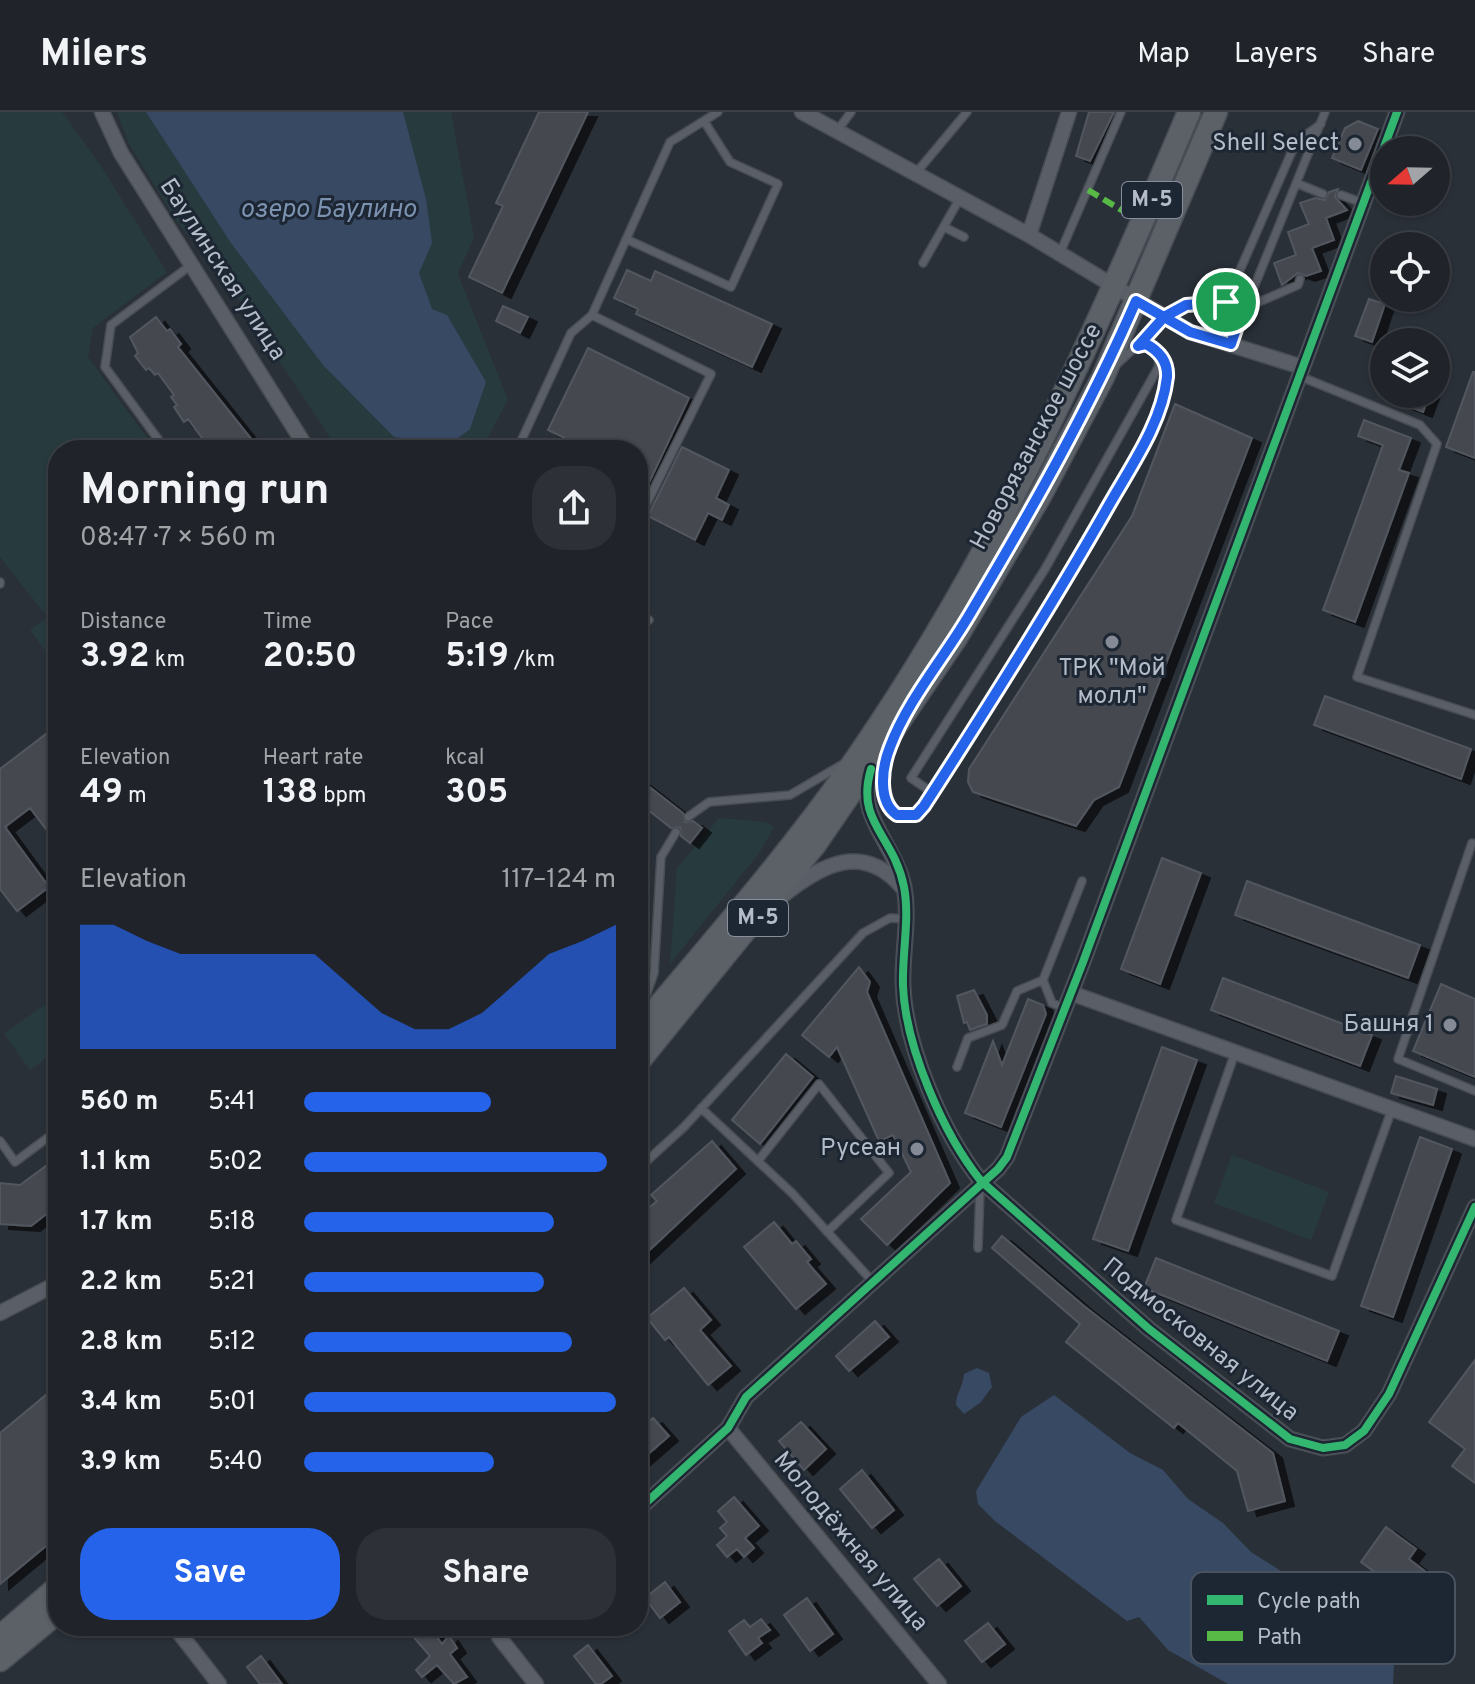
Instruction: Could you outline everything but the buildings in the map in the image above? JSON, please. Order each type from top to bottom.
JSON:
[{"type":"main road","name":"Новорязанское шоссе","points":[[866,760],[1015,493],[1114,287],[1189,112]]},
{"type":"main road","name":"Новорязанское шоссе","points":[[866,760],[898,727],[956,638],[1040,496],[1103,377],[1216,112]]},
{"type":"main road","name":"М-5","points":[[648,1050],[763,912],[866,760]]},
{"type":"main road","name":"М-5","points":[[648,1019],[803,831],[866,760]]},
{"type":"main road","points":[[0,1637],[48,1596]]},
{"type":"main road","points":[[0,1660],[48,1620]]},
{"type":"street","name":"Баулинская улица","points":[[102,112],[121,153],[302,440]]},
{"type":"street","points":[[802,112],[1029,235],[1190,332],[1231,344],[1300,372]]},
{"type":"street","points":[[1029,235],[1069,112]]},
{"type":"street","points":[[648,1501],[728,1428],[746,1397],[1007,1157],[1066,1009],[1397,112]]},
{"type":"street","name":"Подмосковная улица","points":[[866,760],[865,803],[899,866],[905,890],[903,987],[914,1041],[960,1153],[981,1181],[1173,1347],[1290,1439],[1323,1448],[1345,1445],[1364,1431],[1389,1394],[1475,1207]]},
{"type":"street","points":[[763,912],[817,873],[853,861],[880,866],[905,890]]},
{"type":"street","points":[[1071,993],[1475,1139]]},
{"type":"street","points":[[5,1312],[48,1288]]},
{"type":"street","name":"Молодёжная улица","points":[[728,1428],[939,1684]]},
{"type":"street","points":[[182,1636],[219,1684]]},
{"type":"street","points":[[500,1636],[536,1684]]},
{"type":"lane","points":[[522,440],[571,333],[592,315],[670,142],[718,112]]},
{"type":"lane","points":[[836,133],[851,112]]},
{"type":"lane","points":[[915,174],[967,112]]},
{"type":"lane","points":[[1060,253],[1121,112]]},
{"type":"lane","points":[[1231,344],[1325,112]]},
{"type":"lane","points":[[626,239],[731,287],[778,184],[730,162],[704,121]]},
{"type":"lane","points":[[1226,302],[1296,142],[1321,124]]},
{"type":"lane","points":[[1296,183],[1323,194]]},
{"type":"lane","points":[[1341,195],[1363,203]]},
{"type":"lane","points":[[923,263],[960,198]]},
{"type":"lane","points":[[944,227],[964,237]]},
{"type":"lane","points":[[159,440],[105,367],[111,325],[193,264]]},
{"type":"lane","points":[[1103,377],[1138,346],[1164,317],[1186,305],[1226,302],[1243,309],[1298,285],[1300,279]]},
{"type":"lane","points":[[592,315],[711,374],[648,501]]},
{"type":"lane","points":[[898,727],[884,773],[888,806],[897,815],[916,815],[1059,594],[1146,440],[1167,377],[1163,358],[1146,344],[1138,346]]},
{"type":"lane","points":[[933,793],[911,778],[1045,569],[1159,366],[1152,347]]},
{"type":"lane","points":[[1300,372],[1420,425],[1437,444],[1357,677],[1475,715]]},
{"type":"lane","points":[[688,817],[709,802],[790,795],[866,760]]},
{"type":"lane","points":[[648,990],[654,973],[661,857],[676,832]]},
{"type":"lane","points":[[1474,841],[1398,1059],[1475,1091]]},
{"type":"lane","points":[[1066,1009],[1052,1003],[1043,980],[1082,881]]},
{"type":"lane","points":[[648,1159],[701,1108],[863,933],[890,918],[905,919]]},
{"type":"lane","points":[[957,1067],[968,1038],[1002,1025],[1017,991],[1043,980]]},
{"type":"lane","points":[[1235,1053],[1176,1220],[1332,1276],[1392,1109]]},
{"type":"lane","points":[[758,1161],[819,1084],[889,1173],[827,1232]]},
{"type":"lane","points":[[701,1108],[758,1161],[872,1281]]},
{"type":"lane","points":[[0,1141],[15,1162],[48,1137]]},
{"type":"lane","points":[[978,1248],[981,1181]]},
{"type":"lane","points":[[0,1297],[5,1312]]},
{"type":"green space","points":[[0,112],[62,112],[101,166],[167,272],[93,328],[88,357],[149,440],[48,440],[48,654],[30,630],[47,617],[0,557]]},
{"type":"green space","name":"озеро Баулино","points":[[117,112],[451,112],[474,237],[458,274],[508,400],[486,440],[331,440],[232,289],[177,222],[129,144]]},
{"type":"green space","points":[[719,818],[766,822],[774,827],[760,852],[670,964],[677,868]]},
{"type":"green space","points":[[48,1002],[48,1056],[30,1070],[4,1034]]},
{"type":"green space","points":[[1232,1155],[1329,1192],[1311,1240],[1214,1203]]},
{"type":"water","name":"озеро Баулино","points":[[146,112],[403,112],[426,199],[432,243],[419,273],[432,309],[447,315],[486,382],[470,429],[455,440],[394,437],[323,365],[231,243]]},
{"type":"water","points":[[977,1368],[989,1373],[992,1387],[980,1403],[964,1414],[956,1405],[957,1397],[964,1374]]},
{"type":"water","points":[[1054,1395],[1130,1453],[1163,1470],[1188,1499],[1223,1523],[1251,1552],[1282,1572],[1191,1572],[1191,1663],[1168,1650],[1139,1617],[1127,1621],[995,1521],[978,1504],[976,1491],[1021,1417]]},
{"type":"water","points":[[1193,1664],[1394,1664],[1393,1684],[1228,1684]]},
{"type":"marked path","points":[[1088,190],[1128,214]]},
{"type":"cycle path","points":[[648,1501],[728,1428],[746,1397],[998,1169],[1007,1157],[1083,962],[1397,112]]},
{"type":"cycle path","points":[[871,769],[867,787],[868,803],[899,869],[904,887],[903,985],[911,1035],[928,1088],[967,1162],[981,1181],[1149,1329],[1290,1439],[1323,1448],[1345,1445],[1364,1431],[1389,1394],[1475,1207]]},
{"type":"place","name":"Shell Select","points":[[1355,144]]},
{"type":"place","name":"ТРК \"Мой молл\"","points":[[1112,642]]},
{"type":"place","name":"Башня 1","points":[[1450,1025]]},
{"type":"place","name":"Русеан","points":[[917,1149]]},
{"type":"route","points":[[1226,302],[1186,305],[1164,317],[1136,301],[1103,377],[1040,496],[956,638],[898,727],[888,751],[884,773],[884,793],[888,806],[897,815],[910,817],[921,812],[1059,594],[1146,440],[1163,397],[1167,367],[1158,351],[1146,344],[1138,346],[1164,317],[1190,332],[1231,344],[1243,309],[1226,302]]}]
